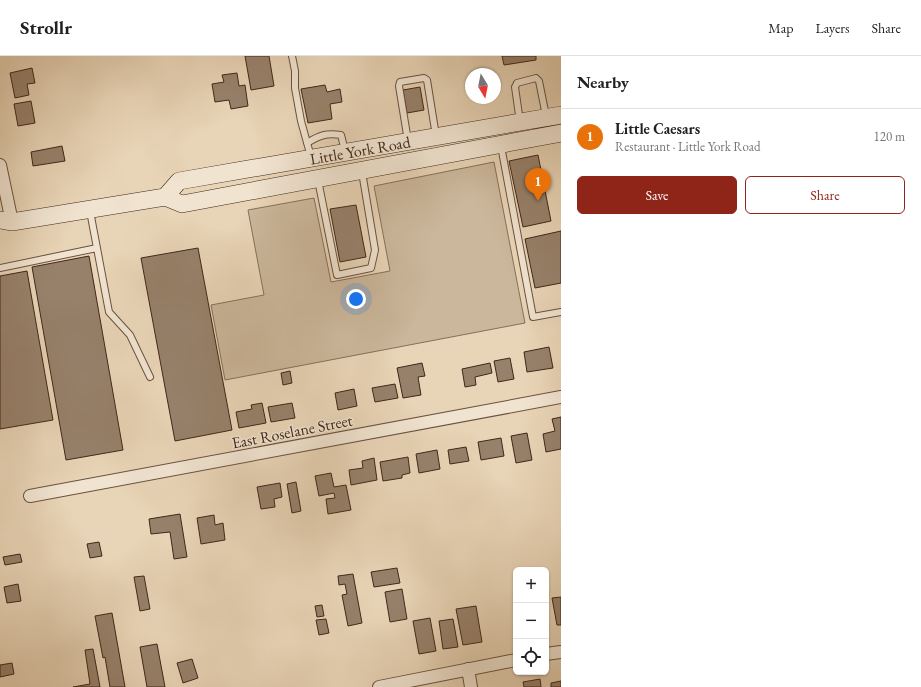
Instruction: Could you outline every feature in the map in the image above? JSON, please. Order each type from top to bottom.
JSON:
[{"type":"main road","name":"Little York Road","points":[[165,197],[179,181],[309,151],[346,153],[557,118]]},
{"type":"main road","points":[[497,127],[501,144]]},
{"type":"main road","name":"Little York Road","points":[[4,224],[165,197],[182,204],[561,133]]},
{"type":"main road","points":[[309,151],[318,178]]},
{"type":"street","points":[[0,165],[4,224]]},
{"type":"street","name":"East Roselane Street","points":[[30,496],[561,397]]},
{"type":"street","points":[[549,654],[561,652]]},
{"type":"street","points":[[379,687],[513,661]]},
{"type":"street","points":[[468,670],[471,687]]},
{"type":"lane","points":[[292,56],[295,71],[295,88],[309,151]]},
{"type":"lane","points":[[408,142],[398,86],[400,82],[424,78],[427,80],[437,137]]},
{"type":"lane","points":[[520,123],[515,87],[517,83],[536,78],[539,80],[557,118]]},
{"type":"lane","points":[[501,144],[533,317],[561,312]]},
{"type":"lane","points":[[318,178],[337,274],[344,273],[371,268],[375,250],[362,170]]},
{"type":"lane","points":[[89,210],[108,312],[130,334],[150,377]]},
{"type":"lane","points":[[0,268],[97,248]]},
{"type":"shaded area","points":[[494,162],[525,323],[225,380],[211,305],[264,295],[248,210],[314,198],[331,282],[390,271],[374,186]]},
{"type":"building","points":[[245,56],[269,56],[274,86],[251,90]]},
{"type":"building","points":[[502,56],[536,56],[536,60],[504,65]]},
{"type":"building","points":[[32,68],[35,83],[27,84],[29,95],[15,98],[10,73]]},
{"type":"building","points":[[237,73],[239,86],[245,85],[248,106],[231,109],[229,100],[215,102],[212,84],[224,82],[222,75]]},
{"type":"building","points":[[325,85],[327,92],[340,89],[342,102],[330,104],[332,119],[308,123],[301,89]]},
{"type":"building","points":[[420,87],[424,110],[407,113],[403,90]]},
{"type":"building","points":[[31,101],[35,123],[18,126],[14,104]]},
{"type":"building","points":[[62,146],[65,161],[33,166],[31,152]]},
{"type":"building","points":[[538,155],[551,221],[523,227],[509,161]]},
{"type":"building","points":[[356,205],[366,257],[340,262],[330,209]]},
{"type":"building","points":[[561,231],[561,283],[535,288],[525,239]]},
{"type":"building","points":[[198,248],[232,430],[175,441],[141,258]]},
{"type":"building","points":[[89,256],[123,450],[66,460],[32,267]]},
{"type":"building","points":[[27,271],[53,420],[0,429],[0,276]]},
{"type":"building","points":[[549,347],[553,368],[527,372],[524,352]]},
{"type":"building","points":[[510,358],[514,379],[498,382],[494,361]]},
{"type":"building","points":[[422,363],[425,376],[418,377],[421,395],[403,398],[397,368]]},
{"type":"building","points":[[490,363],[492,373],[475,377],[476,385],[465,387],[462,369]]},
{"type":"building","points":[[290,371],[292,383],[283,385],[281,373]]},
{"type":"building","points":[[395,384],[398,398],[375,402],[372,388]]},
{"type":"building","points":[[354,389],[357,406],[338,410],[335,393]]},
{"type":"building","points":[[262,403],[266,423],[239,428],[236,412],[252,409],[251,405]]},
{"type":"building","points":[[292,403],[295,418],[271,422],[268,407]]},
{"type":"building","points":[[561,417],[561,449],[546,452],[543,434],[555,431],[552,419]]},
{"type":"building","points":[[527,433],[532,460],[516,463],[511,436]]},
{"type":"building","points":[[501,438],[504,456],[481,460],[478,442]]},
{"type":"building","points":[[466,447],[469,461],[450,464],[448,450]]},
{"type":"building","points":[[437,450],[440,469],[419,473],[416,454]]},
{"type":"building","points":[[408,457],[410,473],[402,475],[402,478],[383,481],[380,462]]},
{"type":"building","points":[[374,458],[377,480],[351,485],[349,470],[363,468],[362,461]]},
{"type":"building","points":[[331,473],[334,487],[346,485],[351,510],[328,514],[326,499],[335,498],[334,493],[319,496],[315,476]]},
{"type":"building","points":[[296,482],[301,511],[292,513],[287,484]]},
{"type":"building","points":[[280,483],[282,497],[274,499],[275,507],[261,509],[257,487]]},
{"type":"building","points":[[180,514],[187,557],[174,559],[170,532],[151,534],[149,519]]},
{"type":"building","points":[[214,515],[215,525],[223,523],[225,540],[201,544],[197,518]]},
{"type":"building","points":[[99,542],[102,556],[90,558],[87,544]]},
{"type":"building","points":[[20,554],[22,562],[5,565],[3,557]]},
{"type":"building","points":[[397,568],[400,583],[374,587],[371,572]]},
{"type":"building","points":[[353,574],[362,623],[348,626],[342,595],[347,594],[345,584],[339,585],[338,576]]},
{"type":"building","points":[[144,576],[150,609],[140,611],[134,577]]},
{"type":"building","points":[[18,584],[21,601],[7,603],[4,587]]},
{"type":"building","points":[[402,589],[407,619],[390,622],[385,592]]},
{"type":"building","points":[[561,597],[561,625],[557,625],[552,598]]},
{"type":"building","points":[[322,605],[324,616],[317,617],[315,606]]},
{"type":"building","points":[[476,606],[482,642],[463,645],[456,609]]},
{"type":"building","points":[[112,613],[125,687],[110,687],[105,657],[103,658],[95,616]]},
{"type":"building","points":[[430,618],[436,651],[419,654],[413,621]]},
{"type":"building","points":[[326,619],[329,633],[319,635],[316,620]]},
{"type":"building","points":[[453,619],[458,647],[443,649],[439,621]]},
{"type":"building","points":[[157,644],[165,687],[147,687],[140,647]]},
{"type":"building","points":[[93,649],[100,687],[73,687],[90,684],[85,650]]},
{"type":"building","points":[[192,659],[198,678],[183,683],[177,663]]},
{"type":"building","points":[[12,663],[14,674],[0,677],[0,665]]},
{"type":"building","points":[[540,679],[541,687],[524,687],[523,682]]},
{"type":"building","points":[[561,681],[561,687],[551,687],[551,683]]},
{"type":"place","name":"Little Caesars","points":[[538,201]]}]
